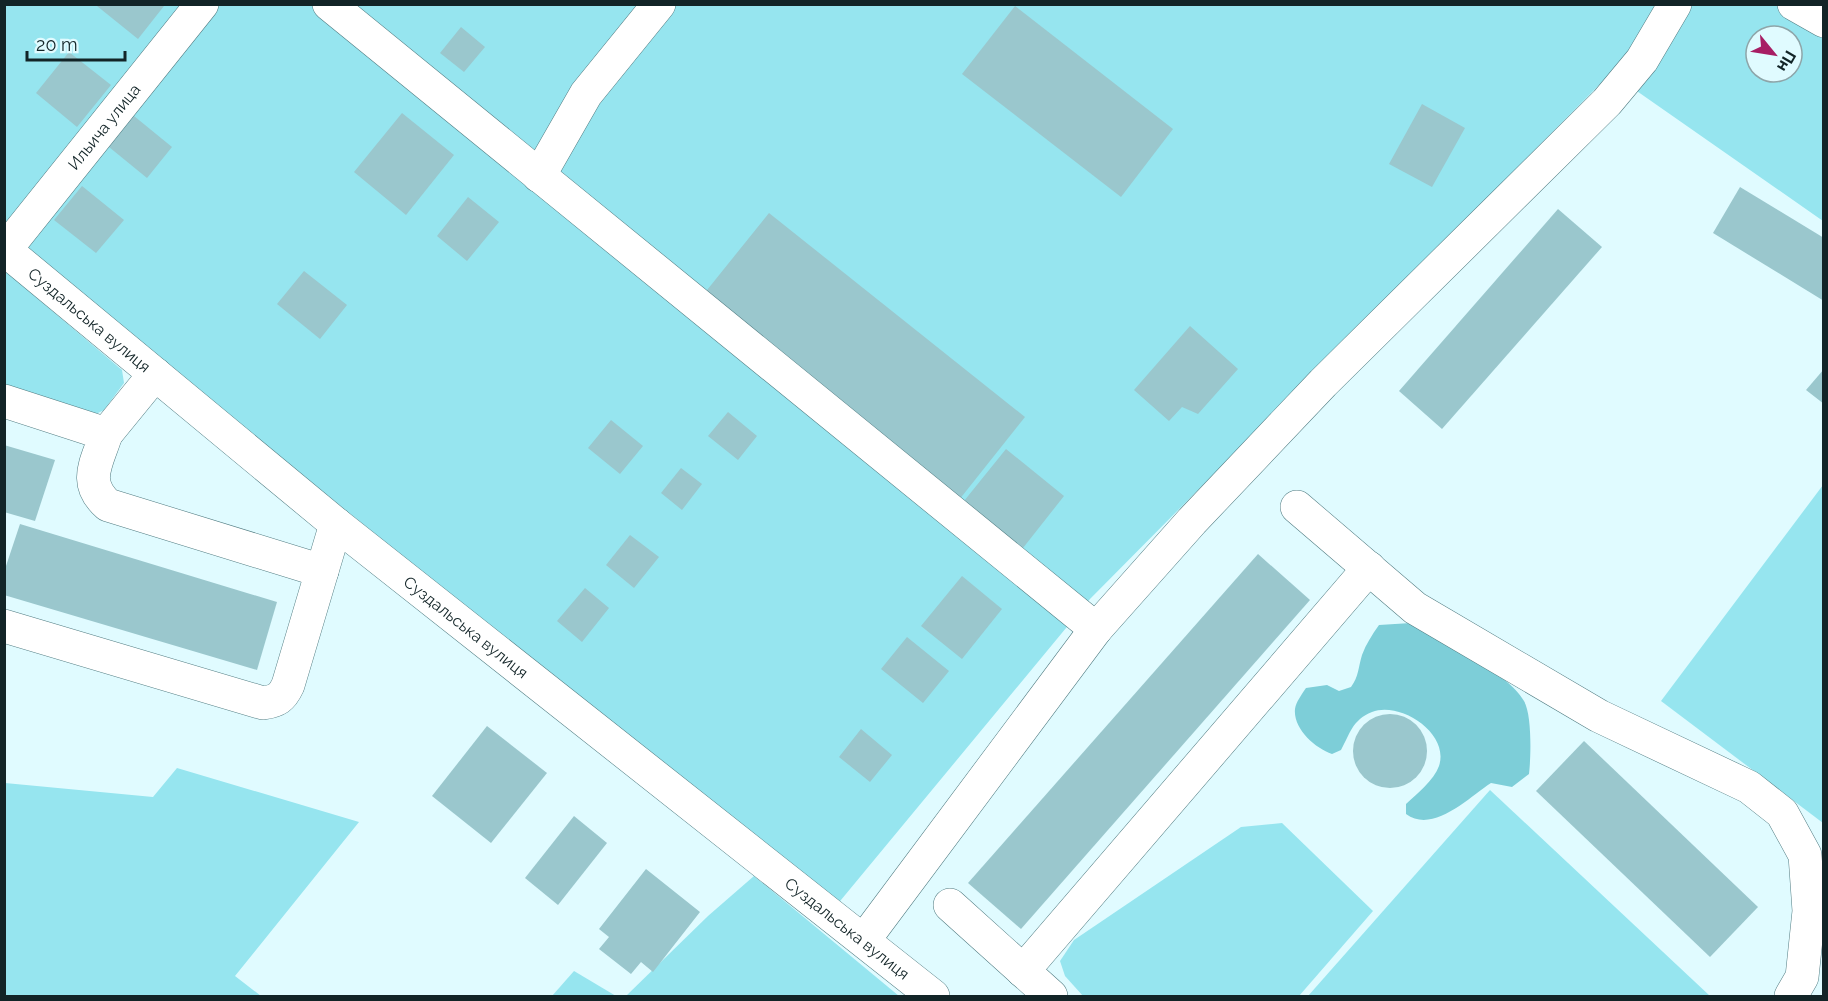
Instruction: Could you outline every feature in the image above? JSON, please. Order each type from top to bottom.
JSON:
[{"type":"street","name":"Ильича улица","points":[[5,249],[201,4]]},
{"type":"street","points":[[329,4],[1096,629]]},
{"type":"street","points":[[539,176],[586,94],[659,4]]},
{"type":"street","points":[[864,940],[1096,629],[1192,521],[1323,383],[1607,102],[1642,60],[1675,4]]},
{"type":"street","points":[[1794,4],[1824,21]]},
{"type":"street","name":"Суздальська вулиця","points":[[5,249],[336,524],[933,996]]},
{"type":"street","points":[[155,374],[106,434],[92,484],[96,494],[108,505],[322,571]]},
{"type":"street","points":[[4,401],[106,434]]},
{"type":"street","points":[[1297,507],[1415,608],[1599,716],[1749,787],[1782,813],[1805,855],[1809,911],[1802,977],[1791,996]]},
{"type":"street","points":[[4,626],[263,702],[275,701],[283,696],[288,685],[336,524]]},
{"type":"street","points":[[1023,971],[1368,568]]},
{"type":"street","points":[[950,905],[1051,996]]},
{"type":"shaded area","points":[[4,5],[1823,5],[1823,221],[1611,73],[1090,599],[836,906],[5,235]]},
{"type":"shaded area","points":[[4,270],[122,370],[124,383],[104,410],[96,414],[5,386]]},
{"type":"shaded area","points":[[1823,485],[1823,823],[1661,701]]},
{"type":"shaded area","points":[[1411,623],[1504,679],[1524,701],[1530,726],[1529,774],[1512,787],[1491,783],[1450,812],[1427,820],[1416,819],[1406,814],[1406,804],[1429,782],[1439,766],[1440,754],[1437,742],[1420,722],[1396,711],[1372,712],[1356,723],[1341,750],[1332,754],[1306,737],[1295,716],[1295,709],[1306,688],[1327,685],[1339,691],[1351,687],[1364,651],[1379,625]]},
{"type":"shaded area","points":[[177,768],[359,822],[235,976],[261,996],[5,996],[5,783],[153,797]]},
{"type":"shaded area","points":[[1490,790],[1710,996],[1308,996]]},
{"type":"shaded area","points":[[1282,823],[1373,911],[1299,996],[1083,996],[1065,976],[1060,961],[1074,940],[1241,827]]},
{"type":"shaded area","points":[[754,876],[899,996],[626,996],[708,916]]},
{"type":"shaded area","points":[[574,971],[616,996],[552,996]]},
{"type":"building","points":[[98,4],[162,4],[164,6],[138,39],[97,6]]},
{"type":"building","points":[[1015,6],[1173,129],[1121,197],[962,74]]},
{"type":"building","points":[[461,27],[485,47],[464,72],[440,53]]},
{"type":"building","points":[[69,52],[111,85],[77,127],[36,93]]},
{"type":"building","points":[[1422,104],[1465,128],[1432,187],[1389,164]]},
{"type":"building","points":[[402,113],[454,155],[406,215],[354,172]]},
{"type":"building","points":[[134,116],[172,147],[147,178],[109,147]]},
{"type":"building","points":[[82,186],[124,220],[96,253],[54,220]]},
{"type":"building","points":[[1740,187],[1824,238],[1824,301],[1713,233]]},
{"type":"building","points":[[468,197],[499,222],[467,261],[437,236]]},
{"type":"building","points":[[1558,209],[1602,247],[1442,429],[1399,391]]},
{"type":"building","points":[[769,213],[1025,417],[955,505],[699,300]]},
{"type":"building","points":[[304,271],[347,305],[320,339],[277,304]]},
{"type":"building","points":[[1190,326],[1238,369],[1198,414],[1182,407],[1169,421],[1134,390]]},
{"type":"building","points":[[1824,369],[1824,404],[1806,390]]},
{"type":"building","points":[[728,412],[757,436],[738,460],[708,436]]},
{"type":"building","points":[[611,420],[643,446],[620,474],[588,448]]},
{"type":"building","points":[[4,445],[55,460],[35,521],[4,512]]},
{"type":"building","points":[[1006,449],[1064,496],[1023,548],[964,501]]},
{"type":"building","points":[[681,468],[702,484],[682,510],[661,493]]},
{"type":"building","points":[[20,524],[277,602],[257,670],[4,595],[4,572]]},
{"type":"building","points":[[630,535],[659,557],[634,588],[606,565]]},
{"type":"building","points":[[1258,554],[1310,600],[1021,929],[968,883]]},
{"type":"building","points":[[962,576],[1002,609],[962,659],[921,626]]},
{"type":"building","points":[[585,588],[609,608],[582,642],[557,621]]},
{"type":"building","points":[[907,637],[949,671],[923,703],[881,669]]},
{"type":"building","points":[[1383,714],[1397,714],[1411,720],[1421,730],[1427,744],[1425,765],[1411,782],[1397,788],[1383,788],[1369,782],[1359,772],[1353,758],[1353,744],[1359,730],[1369,720]]},
{"type":"building","points":[[487,726],[547,773],[491,843],[432,796]]},
{"type":"building","points":[[861,729],[892,755],[870,782],[839,757]]},
{"type":"building","points":[[1584,741],[1758,907],[1710,957],[1536,791]]},
{"type":"building","points":[[574,816],[607,843],[558,905],[525,878]]},
{"type":"building","points":[[646,869],[700,912],[653,972],[641,962],[631,974],[599,949],[609,937],[599,929]]}]
